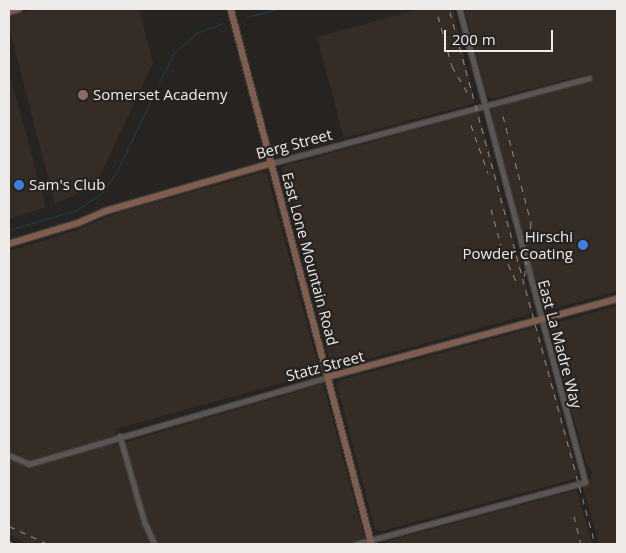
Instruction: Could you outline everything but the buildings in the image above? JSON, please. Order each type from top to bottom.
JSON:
[{"type":"street","points":[[9,12],[19,9]]},
{"type":"street","name":"East Lone Mountain Road","points":[[231,9],[371,542]]},
{"type":"street","name":"East La Madre Way","points":[[371,542],[585,482],[540,320],[459,9]]},
{"type":"street","name":"Berg Street","points":[[9,244],[78,224],[112,209],[272,163],[589,78]]},
{"type":"street","name":"Statz Street","points":[[9,455],[28,464],[328,377],[617,299]]},
{"type":"street","points":[[120,436],[145,523],[155,544]]},
{"type":"street","points":[[356,544],[371,542]]},
{"type":"shaded area","name":"Somerset Academy","points":[[35,9],[139,9],[153,63],[100,176],[84,191],[55,204],[9,28],[9,16]]},
{"type":"shaded area","points":[[419,9],[453,9],[475,103],[344,138],[317,37]]},
{"type":"shaded area","points":[[465,9],[617,9],[617,291],[550,310],[542,307],[491,114],[493,108],[590,82],[588,74],[492,99],[487,97]]},
{"type":"shaded area","points":[[9,72],[46,207],[9,219]]},
{"type":"shaded area","points":[[479,112],[534,313],[335,368],[331,366],[281,167]]},
{"type":"shaded area","points":[[263,172],[267,175],[319,369],[315,374],[116,429],[113,446],[323,384],[366,544],[28,544],[9,535],[9,251],[77,230],[113,214]]},
{"type":"shaded area","points":[[617,306],[617,544],[599,544],[583,488],[589,484],[592,472],[586,463],[549,328],[551,324]]},
{"type":"shaded area","points":[[533,328],[539,331],[578,474],[575,479],[381,531],[375,529],[337,385],[340,380]]},
{"type":"shaded area","points":[[577,490],[592,544],[383,544],[384,542]]},
{"type":"waterway","points":[[246,17],[277,9]]},
{"type":"waterway","points":[[9,230],[76,210],[101,194],[117,171],[173,54],[196,33],[223,23]]},
{"type":"railway","points":[[450,12],[595,544]]},
{"type":"railway","points":[[438,16],[452,66],[469,96]]},
{"type":"railway","points":[[503,116],[531,223],[524,280]]},
{"type":"railway","points":[[471,125],[488,173]]},
{"type":"railway","points":[[491,209],[503,253],[518,285]]},
{"type":"railway","points":[[574,516],[581,544]]},
{"type":"railway","points":[[9,526],[48,544]]},
{"type":"railway","points":[[9,541],[15,544]]},
{"type":"place","name":"Somerset Academy","points":[[83,95]]},
{"type":"place","name":"Sam's Club","points":[[19,185]]},
{"type":"place","name":"Hirschi Powder Coating","points":[[583,245]]}]
